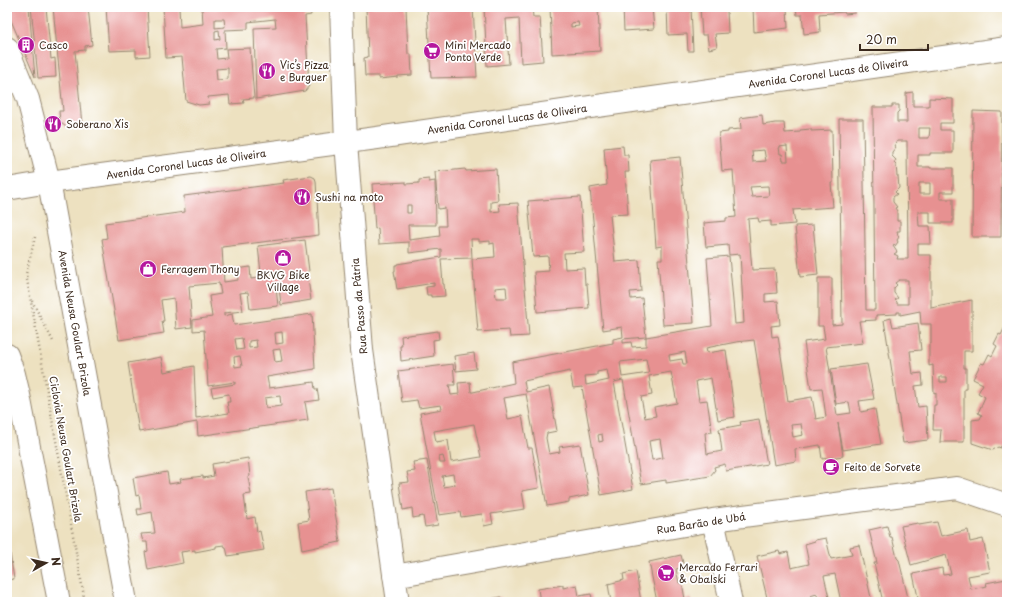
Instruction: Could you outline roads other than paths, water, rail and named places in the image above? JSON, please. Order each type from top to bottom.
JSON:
[{"type":"street","name":"Rua Passo da Pátria","points":[[341,7],[346,142],[362,350],[398,602]]},
{"type":"street","name":"Avenida Neusa Goulart Brizola","points":[[7,48],[28,99],[49,182],[126,602]]},
{"type":"street","name":"Avenida Coronel Lucas de Oliveira","points":[[7,189],[1007,48]]},
{"type":"street","points":[[7,355],[14,374],[19,395],[59,602]]},
{"type":"street","name":"Rua Barão de Ubá","points":[[394,576],[713,520],[957,488],[1007,505]]},
{"type":"street","points":[[713,520],[732,602]]},
{"type":"place","name":"Casco","points":[[26,45]]},
{"type":"place","name":"Mini Mercado Ponto Verde","points":[[432,51]]},
{"type":"place","name":"Vic’s Pizza e Burguer","points":[[267,71]]},
{"type":"place","name":"Soberano Xis","points":[[53,124]]},
{"type":"place","name":"Sushi na moto","points":[[302,197]]},
{"type":"place","name":"BKVG Bike Village","points":[[283,258]]},
{"type":"place","name":"Ferragem Thony","points":[[148,269]]},
{"type":"place","name":"Feito de Sorvete","points":[[831,467]]},
{"type":"place","name":"Mercado Ferrari & Obalski","points":[[666,573]]}]
